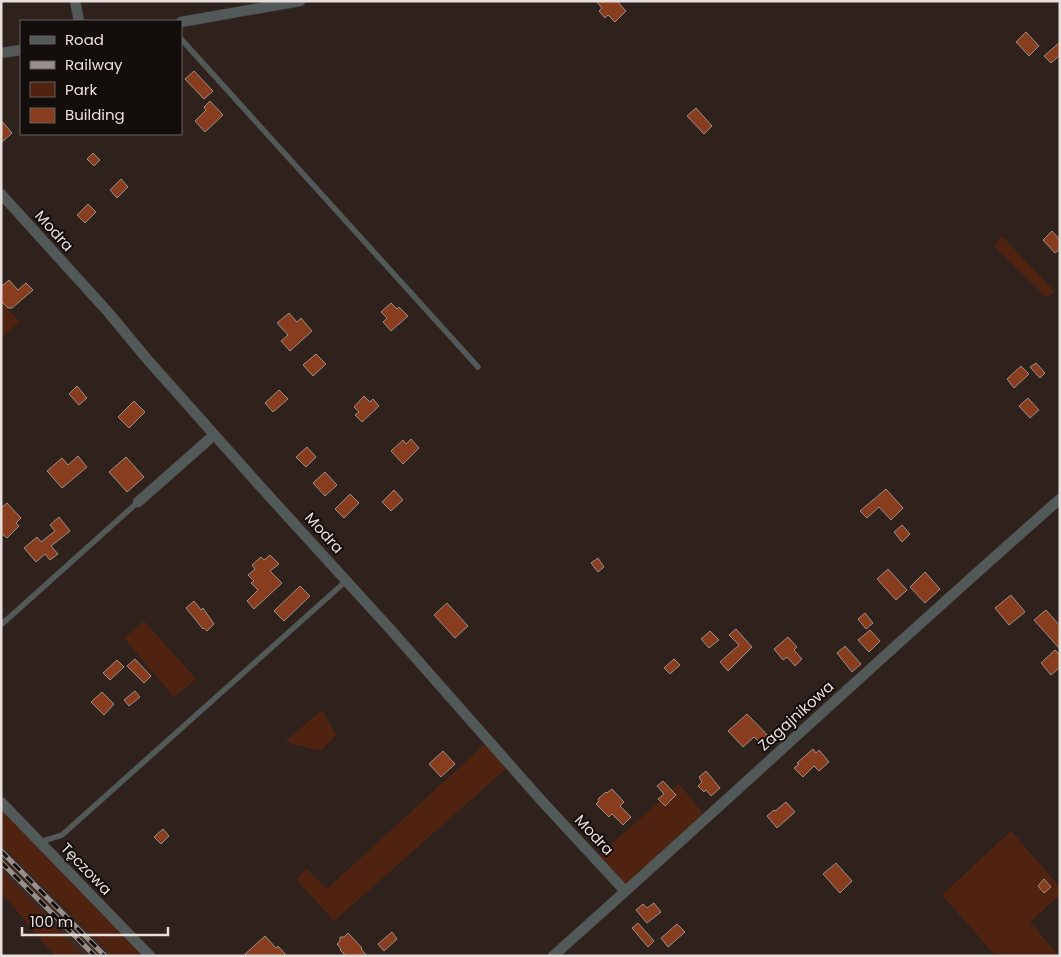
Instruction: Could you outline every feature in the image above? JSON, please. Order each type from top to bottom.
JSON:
[{"type":"street","points":[[75,1],[78,20]]},
{"type":"street","points":[[182,22],[300,1]]},
{"type":"street","points":[[1,53],[20,50]]},
{"type":"street","name":"Modra","points":[[1,194],[108,312],[214,435],[347,581],[540,799],[625,891]]},
{"type":"street","points":[[138,502],[214,435]]},
{"type":"street","name":"Zagajnikowa","points":[[553,956],[912,631],[1060,500]]},
{"type":"street","name":"Tęczowa","points":[[1,802],[150,956]]},
{"type":"lane","points":[[182,40],[478,367]]},
{"type":"lane","points":[[1,625],[138,502]]},
{"type":"lane","points":[[39,842],[62,835],[347,581]]},
{"type":"shaded area","points":[[1,844],[113,956],[82,956],[1,869]]},
{"type":"green space","points":[[1002,236],[1055,292],[1046,297],[994,246]]},
{"type":"green space","points":[[1,302],[20,322],[1,338]]},
{"type":"green space","points":[[144,621],[196,679],[174,697],[124,638]]},
{"type":"green space","points":[[322,710],[336,735],[320,751],[285,742]]},
{"type":"green space","points":[[487,742],[508,767],[334,921],[296,879],[307,869],[327,889]]},
{"type":"green space","points":[[679,784],[705,816],[630,883],[622,882],[597,857]]},
{"type":"green space","points":[[1,806],[145,956],[113,956],[1,844]]},
{"type":"green space","points":[[1011,831],[1060,887],[1060,895],[1030,922],[1059,956],[996,956],[942,895]]},
{"type":"green space","points":[[1,869],[82,956],[55,956],[1,892]]},
{"type":"building","points":[[596,1],[617,1],[626,11],[615,22],[608,15],[605,18],[599,11],[602,8]]},
{"type":"building","points":[[1026,32],[1039,46],[1029,56],[1016,42]]},
{"type":"building","points":[[1060,42],[1060,55],[1051,63],[1044,56]]},
{"type":"building","points":[[194,71],[213,91],[204,99],[185,79]]},
{"type":"building","points":[[210,101],[223,115],[205,132],[195,121],[206,110],[204,107]]},
{"type":"building","points":[[696,108],[712,126],[704,134],[687,116]]},
{"type":"building","points":[[1,120],[12,133],[1,143]]},
{"type":"building","points":[[93,153],[100,160],[94,166],[87,159]]},
{"type":"building","points":[[121,179],[128,187],[117,198],[110,190]]},
{"type":"building","points":[[88,204],[96,212],[85,223],[77,215]]},
{"type":"building","points":[[1052,231],[1060,240],[1060,249],[1055,253],[1043,240]]},
{"type":"building","points":[[9,280],[18,290],[26,283],[33,290],[12,308],[8,308],[1,301],[1,287]]},
{"type":"building","points":[[391,303],[397,309],[399,307],[408,316],[391,331],[383,322],[387,318],[381,312]]},
{"type":"building","points":[[289,313],[297,322],[301,318],[312,331],[290,351],[281,341],[288,335],[277,323]]},
{"type":"building","points":[[316,354],[326,364],[313,376],[303,365]]},
{"type":"building","points":[[1036,363],[1045,373],[1040,378],[1030,367]]},
{"type":"building","points":[[1021,366],[1029,374],[1014,388],[1007,379]]},
{"type":"building","points":[[77,386],[87,398],[79,405],[69,394]]},
{"type":"building","points":[[279,390],[288,399],[273,412],[265,403]]},
{"type":"building","points":[[364,396],[370,402],[373,399],[379,406],[362,422],[355,415],[359,412],[354,407]]},
{"type":"building","points":[[1028,398],[1039,410],[1030,418],[1019,406]]},
{"type":"building","points":[[134,401],[145,412],[129,428],[118,417]]},
{"type":"building","points":[[411,439],[419,448],[403,464],[391,451],[403,440],[406,444]]},
{"type":"building","points":[[307,447],[316,457],[306,467],[296,457]]},
{"type":"building","points":[[78,456],[87,467],[62,488],[47,471],[62,458],[68,465]]},
{"type":"building","points":[[126,457],[144,477],[127,492],[109,472]]},
{"type":"building","points":[[325,472],[337,485],[325,496],[313,483]]},
{"type":"building","points":[[886,489],[903,508],[891,520],[879,507],[867,518],[860,511]]},
{"type":"building","points":[[394,490],[403,500],[391,511],[382,502]]},
{"type":"building","points":[[350,494],[359,503],[344,518],[335,509]]},
{"type":"building","points":[[7,503],[21,518],[16,523],[19,526],[7,538],[1,533],[1,508]]},
{"type":"building","points":[[59,517],[70,531],[51,546],[58,554],[50,560],[45,554],[36,562],[24,548],[37,537],[41,542],[55,531],[50,525]]},
{"type":"building","points":[[902,525],[910,534],[902,542],[894,532]]},
{"type":"building","points":[[270,555],[279,564],[270,571],[282,583],[254,609],[247,601],[258,590],[251,583],[254,581],[248,575],[255,569],[252,565],[261,557],[264,560]]},
{"type":"building","points":[[598,558],[604,567],[598,572],[591,563]]},
{"type":"building","points":[[888,569],[907,590],[896,600],[877,579]]},
{"type":"building","points":[[925,572],[940,589],[925,603],[910,587]]},
{"type":"building","points":[[300,586],[310,596],[284,621],[274,611]]},
{"type":"building","points":[[1011,595],[1025,612],[1009,625],[995,608]]},
{"type":"building","points":[[194,601],[201,610],[203,608],[214,624],[207,631],[203,629],[186,608]]},
{"type":"building","points":[[447,603],[468,626],[455,638],[434,615]]},
{"type":"building","points":[[1046,610],[1060,626],[1060,649],[1034,620]]},
{"type":"building","points":[[865,613],[873,623],[866,629],[858,619]]},
{"type":"building","points":[[736,629],[752,647],[728,671],[720,662],[739,645],[729,635]]},
{"type":"building","points":[[870,630],[880,641],[869,652],[858,640]]},
{"type":"building","points":[[710,631],[719,640],[709,648],[701,639]]},
{"type":"building","points":[[788,637],[797,647],[794,650],[802,659],[795,666],[787,657],[783,660],[774,649]]},
{"type":"building","points":[[845,646],[861,664],[852,672],[837,653]]},
{"type":"building","points":[[1055,650],[1060,655],[1060,667],[1051,675],[1041,663]]},
{"type":"building","points":[[135,659],[151,676],[144,683],[127,666]]},
{"type":"building","points":[[674,659],[680,665],[670,674],[664,668]]},
{"type":"building","points":[[117,660],[124,667],[110,680],[103,673]]},
{"type":"building","points":[[135,691],[140,697],[129,706],[124,700]]},
{"type":"building","points":[[102,692],[114,704],[104,715],[91,702]]},
{"type":"building","points":[[747,714],[774,742],[766,749],[754,737],[743,747],[728,731]]},
{"type":"building","points":[[813,749],[816,753],[819,750],[829,762],[819,771],[814,766],[803,777],[794,768]]},
{"type":"building","points":[[443,751],[455,764],[441,777],[429,764]]},
{"type":"building","points":[[706,771],[720,788],[711,796],[706,790],[704,792],[698,786],[702,782],[699,777]]},
{"type":"building","points":[[663,781],[676,795],[665,806],[658,799],[664,794],[657,786]]},
{"type":"building","points":[[612,789],[624,802],[620,806],[631,817],[623,825],[612,814],[609,817],[596,804],[599,801],[598,799]]},
{"type":"building","points":[[786,802],[795,812],[777,828],[767,816]]},
{"type":"building","points":[[163,829],[169,836],[161,844],[154,837]]},
{"type":"building","points":[[836,863],[852,881],[840,893],[823,874]]},
{"type":"building","points":[[1044,879],[1051,887],[1044,893],[1038,886]]},
{"type":"building","points":[[654,903],[661,912],[647,923],[636,910],[643,904],[647,908]]},
{"type":"building","points":[[638,923],[654,941],[648,947],[632,928]]},
{"type":"building","points":[[677,924],[685,932],[668,947],[661,938]]},
{"type":"building","points":[[392,932],[397,939],[384,951],[378,944]]},
{"type":"building","points":[[348,933],[367,956],[346,956],[340,950],[337,944],[340,941],[340,937],[344,937]]},
{"type":"building","points":[[265,936],[287,956],[243,956]]},
{"type":"railway","points":[[1,851],[105,956]]},
{"type":"railway","points":[[1,862],[95,956]]}]
